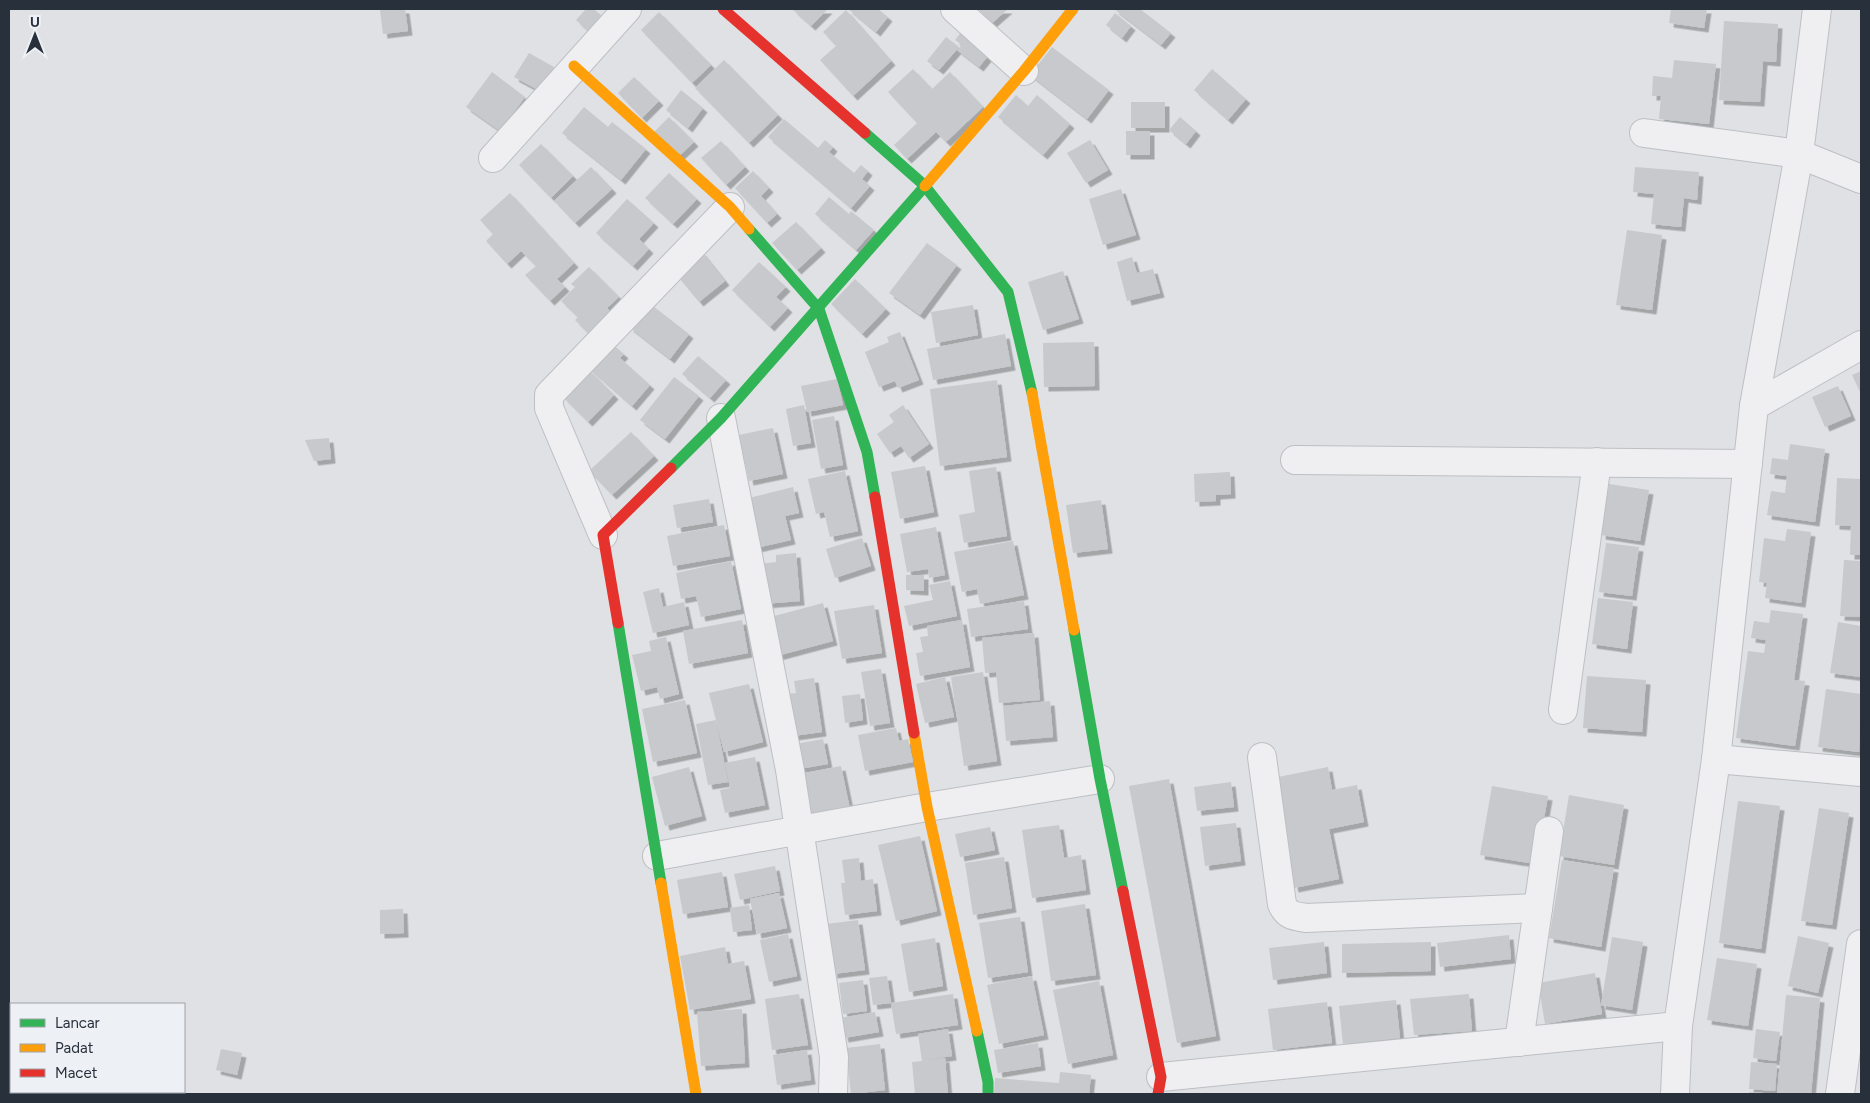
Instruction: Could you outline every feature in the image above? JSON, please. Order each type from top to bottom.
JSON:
[{"type":"street","points":[[493,158],[627,9]]},
{"type":"street","points":[[723,9],[924,185],[1003,285],[1011,300],[1035,408],[1100,779],[1160,1086],[1519,1042],[1678,1026]]},
{"type":"street","points":[[955,9],[1024,71]]},
{"type":"street","points":[[603,535],[720,418],[819,309],[1024,71],[1073,9]]},
{"type":"street","points":[[1675,1094],[1678,1026],[1716,759],[1754,406],[1800,154],[1817,9]]},
{"type":"street","points":[[574,66],[730,207],[819,309],[867,452],[927,807],[986,1073],[988,1094]]},
{"type":"street","points":[[1644,133],[1800,154],[1861,178]]},
{"type":"street","points":[[696,1094],[603,535],[549,408],[549,395],[730,207]]},
{"type":"street","points":[[1754,406],[1861,345]]},
{"type":"street","points":[[720,418],[788,762],[834,1057],[833,1094]]},
{"type":"street","points":[[1295,460],[1748,464]]},
{"type":"street","points":[[1563,710],[1597,462]]},
{"type":"street","points":[[1262,757],[1282,904],[1285,911],[1293,916],[1306,918],[1538,908]]},
{"type":"street","points":[[1716,759],[1861,772]]},
{"type":"street","points":[[657,856],[927,807],[1100,779]]},
{"type":"street","points":[[1519,1042],[1549,831]]},
{"type":"street","points":[[1840,1094],[1861,944]]},
{"type":"building","points":[[405,9],[408,31],[383,34],[380,10]]},
{"type":"building","points":[[586,9],[594,9],[604,18],[590,33],[576,20]]},
{"type":"building","points":[[792,9],[828,9],[811,26]]},
{"type":"building","points":[[848,9],[878,9],[888,17],[876,32]]},
{"type":"building","points":[[978,9],[1008,9],[992,23]]},
{"type":"building","points":[[1114,9],[1140,9],[1171,33],[1161,45]]},
{"type":"building","points":[[1671,9],[1707,9],[1704,28],[1669,23]]},
{"type":"building","points":[[846,10],[891,61],[853,96],[820,60],[836,46],[823,32]]},
{"type":"building","points":[[659,12],[711,65],[692,83],[641,30]]},
{"type":"building","points":[[1115,13],[1131,26],[1122,38],[1106,25]]},
{"type":"building","points":[[1724,21],[1778,24],[1776,62],[1763,61],[1760,102],[1719,100]]},
{"type":"building","points":[[965,27],[993,50],[979,67],[957,50],[962,45],[955,40]]},
{"type":"building","points":[[946,37],[959,47],[939,70],[927,61]]},
{"type":"building","points":[[1052,47],[1109,90],[1087,119],[1030,75]]},
{"type":"building","points":[[529,53],[554,67],[540,91],[514,77]]},
{"type":"building","points":[[724,60],[778,115],[749,143],[695,88]]},
{"type":"building","points":[[1674,60],[1716,64],[1709,124],[1659,119],[1661,96],[1652,96],[1653,76],[1672,78]]},
{"type":"building","points":[[913,69],[932,89],[950,72],[983,107],[946,142],[936,132],[907,159],[894,145],[917,123],[888,92]]},
{"type":"building","points":[[1212,69],[1246,99],[1228,120],[1194,90]]},
{"type":"building","points":[[492,72],[525,97],[500,131],[466,107]]},
{"type":"building","points":[[634,77],[659,101],[642,118],[618,93]]},
{"type":"building","points":[[681,90],[703,108],[688,128],[666,110]]},
{"type":"building","points":[[1016,95],[1028,106],[1037,95],[1070,124],[1043,155],[998,117]]},
{"type":"building","points":[[1131,102],[1165,102],[1165,128],[1131,128]]},
{"type":"building","points":[[584,107],[608,127],[612,122],[646,149],[621,180],[562,133]]},
{"type":"building","points":[[669,117],[694,142],[679,156],[654,132]]},
{"type":"building","points":[[1180,117],[1196,131],[1186,144],[1169,130]]},
{"type":"building","points":[[784,119],[818,148],[825,140],[833,147],[829,152],[854,173],[861,165],[868,171],[862,179],[870,186],[851,208],[768,137]]},
{"type":"building","points":[[1126,131],[1150,131],[1150,155],[1126,155]]},
{"type":"building","points":[[1090,140],[1108,170],[1086,183],[1067,153]]},
{"type":"building","points":[[721,141],[745,167],[726,185],[701,158]]},
{"type":"building","points":[[541,144],[573,176],[551,198],[519,165]]},
{"type":"building","points":[[591,167],[612,189],[575,223],[554,201]]},
{"type":"building","points":[[1635,167],[1699,172],[1697,200],[1684,198],[1681,227],[1651,224],[1654,194],[1633,192]]},
{"type":"building","points":[[753,171],[769,188],[761,196],[777,214],[767,223],[735,188]]},
{"type":"building","points":[[669,173],[697,199],[673,224],[645,198]]},
{"type":"building","points":[[1121,189],[1136,235],[1103,245],[1089,199]]},
{"type":"building","points":[[510,193],[574,263],[557,279],[565,287],[550,301],[525,275],[536,266],[521,251],[507,264],[486,241],[493,234],[480,220]]},
{"type":"building","points":[[829,197],[849,214],[851,211],[874,230],[856,250],[815,214]]},
{"type":"building","points":[[627,199],[654,223],[639,239],[649,249],[633,266],[596,233]]},
{"type":"building","points":[[796,222],[821,248],[797,270],[772,243]]},
{"type":"building","points":[[1627,230],[1662,235],[1652,310],[1616,305]]},
{"type":"building","points":[[927,243],[957,265],[920,315],[889,293]]},
{"type":"building","points":[[701,251],[725,281],[699,302],[675,273]]},
{"type":"building","points":[[1132,257],[1137,273],[1153,269],[1160,293],[1127,301],[1117,262]]},
{"type":"building","points":[[759,262],[786,287],[776,297],[788,308],[770,327],[732,290]]},
{"type":"building","points":[[589,267],[619,297],[607,308],[613,314],[591,336],[575,320],[578,317],[561,301],[575,287],[571,284]]},
{"type":"building","points":[[1063,271],[1079,319],[1043,330],[1028,282]]},
{"type":"building","points":[[855,279],[886,309],[862,334],[831,304]]},
{"type":"building","points":[[649,303],[689,334],[670,359],[629,327]]},
{"type":"building","points":[[973,305],[978,335],[936,343],[931,312]]},
{"type":"building","points":[[900,332],[919,380],[898,388],[895,381],[879,387],[865,352],[889,342],[887,337]]},
{"type":"building","points":[[1005,334],[1011,366],[933,380],[927,349]]},
{"type":"building","points":[[606,339],[624,354],[620,358],[650,385],[632,406],[584,364]]},
{"type":"building","points":[[1094,342],[1095,386],[1044,387],[1043,343]]},
{"type":"building","points":[[698,356],[726,380],[710,398],[682,374]]},
{"type":"building","points":[[589,370],[614,395],[588,422],[563,397]]},
{"type":"building","points":[[1861,371],[1861,394],[1852,375]]},
{"type":"building","points":[[674,377],[699,396],[665,439],[640,420]]},
{"type":"building","points":[[837,379],[843,405],[807,412],[801,386]]},
{"type":"building","points":[[997,380],[1007,457],[940,466],[930,389]]},
{"type":"building","points":[[1838,386],[1851,416],[1825,427],[1812,397]]},
{"type":"building","points":[[804,405],[811,443],[793,446],[786,409]]},
{"type":"building","points":[[903,405],[929,444],[909,458],[901,446],[890,453],[877,434],[894,422],[889,415]]},
{"type":"building","points":[[834,416],[843,465],[821,469],[812,420]]},
{"type":"building","points":[[773,428],[783,474],[749,481],[739,435]]},
{"type":"building","points":[[631,432],[654,456],[612,495],[589,471]]},
{"type":"building","points":[[329,438],[331,459],[314,461],[305,440]]},
{"type":"building","points":[[1790,444],[1825,449],[1815,522],[1767,515],[1771,491],[1785,493],[1787,476],[1770,474],[1772,458],[1788,460]]},
{"type":"building","points":[[925,466],[934,512],[900,519],[891,472]]},
{"type":"building","points":[[996,467],[1007,536],[964,543],[959,515],[975,512],[969,471]]},
{"type":"building","points":[[845,471],[858,531],[830,537],[824,512],[816,514],[808,479]]},
{"type":"building","points":[[1230,472],[1231,494],[1216,495],[1216,501],[1195,502],[1194,474]]},
{"type":"building","points":[[1837,478],[1861,479],[1861,555],[1850,555],[1851,526],[1835,525]]},
{"type":"building","points":[[1609,484],[1649,490],[1640,541],[1601,535]]},
{"type":"building","points":[[793,487],[799,513],[785,516],[791,540],[756,548],[745,499]]},
{"type":"building","points":[[709,499],[713,522],[677,528],[673,505]]},
{"type":"building","points":[[1101,500],[1108,549],[1073,553],[1066,505]]},
{"type":"building","points":[[724,525],[730,556],[673,566],[667,536]]},
{"type":"building","points":[[936,527],[945,575],[929,578],[928,569],[907,572],[900,534]]},
{"type":"building","points":[[1787,529],[1811,532],[1801,603],[1765,598],[1767,583],[1759,582],[1764,538],[1785,541]]},
{"type":"building","points":[[862,538],[871,566],[835,578],[826,549]]},
{"type":"building","points":[[1013,541],[1024,595],[980,604],[977,589],[962,592],[954,552]]},
{"type":"building","points":[[1606,543],[1639,547],[1632,596],[1599,592]]},
{"type":"building","points":[[796,553],[800,601],[763,604],[759,564],[776,562],[776,555]]},
{"type":"building","points":[[1844,560],[1861,561],[1861,617],[1840,616]]},
{"type":"building","points":[[731,561],[741,609],[701,617],[696,596],[681,599],[676,573]]},
{"type":"building","points":[[906,575],[924,575],[924,591],[906,590]]},
{"type":"building","points":[[950,581],[957,616],[909,626],[904,606],[933,600],[929,585]]},
{"type":"building","points":[[659,588],[663,607],[684,602],[689,625],[653,633],[643,592]]},
{"type":"building","points":[[1598,598],[1633,602],[1627,649],[1592,644]]},
{"type":"building","points":[[1024,601],[1028,629],[971,637],[967,609]]},
{"type":"building","points":[[823,603],[833,641],[773,657],[763,619]]},
{"type":"building","points":[[874,605],[882,653],[842,659],[834,611]]},
{"type":"building","points":[[1771,610],[1803,614],[1794,680],[1805,681],[1795,746],[1736,738],[1748,651],[1764,653],[1766,640],[1751,638],[1754,621],[1769,623]]},
{"type":"building","points":[[742,620],[748,653],[689,664],[683,631]]},
{"type":"building","points":[[962,620],[970,667],[920,676],[916,653],[923,652],[920,637],[928,636],[927,626]]},
{"type":"building","points":[[1838,622],[1861,626],[1861,677],[1830,673]]},
{"type":"building","points":[[1034,633],[1040,700],[999,703],[996,672],[985,673],[982,638]]},
{"type":"building","points":[[666,637],[679,694],[660,699],[657,687],[641,691],[632,655],[651,651],[649,641]]},
{"type":"building","points":[[881,669],[890,723],[870,726],[861,672]]},
{"type":"building","points":[[983,672],[997,761],[964,766],[951,677]]},
{"type":"building","points":[[1587,676],[1646,680],[1642,732],[1583,728]]},
{"type":"building","points":[[945,677],[954,717],[925,723],[916,684]]},
{"type":"building","points":[[814,678],[822,732],[793,736],[787,694],[796,693],[794,681]]},
{"type":"building","points":[[749,684],[763,742],[724,752],[709,693]]},
{"type":"building","points":[[1826,689],[1861,694],[1859,752],[1818,747]]},
{"type":"building","points":[[860,694],[863,720],[845,723],[842,696]]},
{"type":"building","points":[[685,700],[697,753],[653,762],[642,709]]},
{"type":"building","points":[[1050,701],[1053,737],[1006,741],[1003,706]]},
{"type":"building","points":[[716,720],[728,782],[708,785],[696,724]]},
{"type":"building","points":[[896,728],[899,741],[908,739],[913,762],[865,771],[858,735]]},
{"type":"building","points":[[823,739],[828,764],[799,769],[795,744]]},
{"type":"building","points":[[755,757],[765,805],[725,813],[720,790],[730,788],[725,763]]},
{"type":"building","points":[[841,766],[851,814],[805,823],[795,775]]},
{"type":"building","points":[[689,767],[702,816],[665,826],[652,777]]},
{"type":"building","points":[[1328,767],[1332,790],[1357,785],[1364,822],[1329,829],[1339,879],[1294,888],[1273,778]]},
{"type":"building","points":[[1169,779],[1216,1036],[1177,1043],[1129,786]]},
{"type":"building","points":[[1231,782],[1234,807],[1197,811],[1194,787]]},
{"type":"building","points":[[1492,786],[1548,796],[1536,864],[1480,855]]},
{"type":"building","points":[[1569,795],[1624,805],[1614,865],[1559,856]]},
{"type":"building","points":[[1738,801],[1780,806],[1761,949],[1719,943]]},
{"type":"building","points":[[1819,808],[1849,813],[1832,925],[1801,921]]},
{"type":"building","points":[[1236,823],[1241,861],[1205,866],[1200,827]]},
{"type":"building","points":[[1059,825],[1064,858],[1081,855],[1086,890],[1032,898],[1022,830]]},
{"type":"building","points":[[990,827],[995,850],[960,857],[955,834]]},
{"type":"building","points":[[920,836],[937,911],[896,921],[878,845]]},
{"type":"building","points":[[1004,857],[1012,908],[973,915],[965,863]]},
{"type":"building","points":[[859,858],[861,881],[873,879],[877,911],[845,915],[841,883],[845,883],[842,860]]},
{"type":"building","points":[[1562,860],[1614,868],[1601,947],[1549,938]]},
{"type":"building","points":[[775,866],[780,891],[740,900],[734,874]]},
{"type":"building","points":[[722,872],[728,907],[683,914],[677,880]]},
{"type":"building","points":[[779,893],[787,928],[757,934],[750,899]]},
{"type":"building","points":[[1085,904],[1096,975],[1051,981],[1041,911]]},
{"type":"building","points":[[749,905],[752,930],[733,932],[730,908]]},
{"type":"building","points":[[403,909],[404,933],[380,934],[380,910]]},
{"type":"building","points":[[1020,917],[1028,972],[988,978],[979,923]]},
{"type":"building","points":[[858,920],[865,970],[833,974],[827,924]]},
{"type":"building","points":[[788,934],[797,976],[769,982],[760,940]]},
{"type":"building","points":[[1509,935],[1511,959],[1440,967],[1437,943]]},
{"type":"building","points":[[1798,936],[1829,943],[1818,993],[1788,986]]},
{"type":"building","points":[[1612,937],[1643,942],[1632,1010],[1601,1005]]},
{"type":"building","points":[[935,938],[943,986],[909,992],[901,944]]},
{"type":"building","points":[[1324,942],[1327,973],[1273,980],[1269,948]]},
{"type":"building","points":[[1431,942],[1431,971],[1342,973],[1342,944]]},
{"type":"building","points":[[725,947],[728,964],[744,961],[751,999],[690,1010],[680,956]]},
{"type":"building","points":[[1717,958],[1757,964],[1748,1026],[1707,1020]]},
{"type":"building","points":[[1595,973],[1602,1014],[1545,1024],[1538,983]]},
{"type":"building","points":[[887,976],[891,1003],[873,1005],[869,978]]},
{"type":"building","points":[[1032,976],[1044,1035],[999,1044],[987,985]]},
{"type":"building","points":[[863,980],[867,1011],[843,1014],[839,983]]},
{"type":"building","points":[[1099,981],[1113,1055],[1068,1064],[1053,990]]},
{"type":"building","points":[[799,994],[808,1045],[772,1050],[765,999]]},
{"type":"building","points":[[953,994],[958,1025],[896,1034],[891,1003]]},
{"type":"building","points":[[1469,994],[1472,1031],[1414,1035],[1410,999]]},
{"type":"building","points":[[1786,995],[1820,998],[1811,1094],[1777,1094]]},
{"type":"building","points":[[1396,1000],[1400,1038],[1343,1044],[1339,1006]]},
{"type":"building","points":[[1327,1002],[1332,1043],[1273,1050],[1268,1009]]},
{"type":"building","points":[[742,1009],[745,1063],[701,1066],[697,1012]]},
{"type":"building","points":[[875,1012],[879,1032],[844,1038],[840,1018]]},
{"type":"building","points":[[948,1029],[952,1056],[925,1060],[945,1058],[948,1094],[915,1094],[912,1062],[922,1061],[918,1034]]},
{"type":"building","points":[[1756,1029],[1780,1032],[1776,1061],[1753,1058]]},
{"type":"building","points":[[1038,1043],[1041,1066],[998,1073],[994,1050]]},
{"type":"building","points":[[880,1044],[885,1090],[851,1094],[846,1048]]},
{"type":"building","points":[[221,1049],[242,1053],[237,1075],[216,1070]]},
{"type":"building","points":[[807,1050],[811,1080],[777,1085],[773,1055]]},
{"type":"building","points":[[1751,1062],[1777,1064],[1775,1091],[1749,1089]]},
{"type":"building","points":[[1060,1072],[1091,1075],[1089,1094],[994,1094],[995,1078],[1059,1083]]},
{"type":"building","points":[[1749,1092],[1763,1093],[1763,1094],[1749,1094]]},
{"type":"traffic: fast","points":[[865,133],[924,185],[1008,292],[1032,393]]},
{"type":"traffic: fast","points":[[671,468],[721,418],[925,186]]},
{"type":"traffic: fast","points":[[749,229],[819,309],[867,452],[875,497]]},
{"type":"traffic: fast","points":[[618,623],[661,883]]},
{"type":"traffic: fast","points":[[1074,630],[1100,779],[1123,891]]},
{"type":"traffic: fast","points":[[977,1031],[988,1082],[988,1094]]},
{"type":"traffic: slow","points":[[925,186],[1024,71],[1073,9]]},
{"type":"traffic: slow","points":[[574,66],[730,207],[749,229]]},
{"type":"traffic: slow","points":[[1032,393],[1074,630]]},
{"type":"traffic: slow","points":[[914,733],[927,807],[977,1031]]},
{"type":"traffic: slow","points":[[661,883],[696,1094]]},
{"type":"traffic: jam","points":[[723,9],[865,133]]},
{"type":"traffic: jam","points":[[618,623],[603,535],[671,468]]},
{"type":"traffic: jam","points":[[875,497],[914,733]]},
{"type":"traffic: jam","points":[[1123,891],[1161,1077],[1158,1094]]}]
